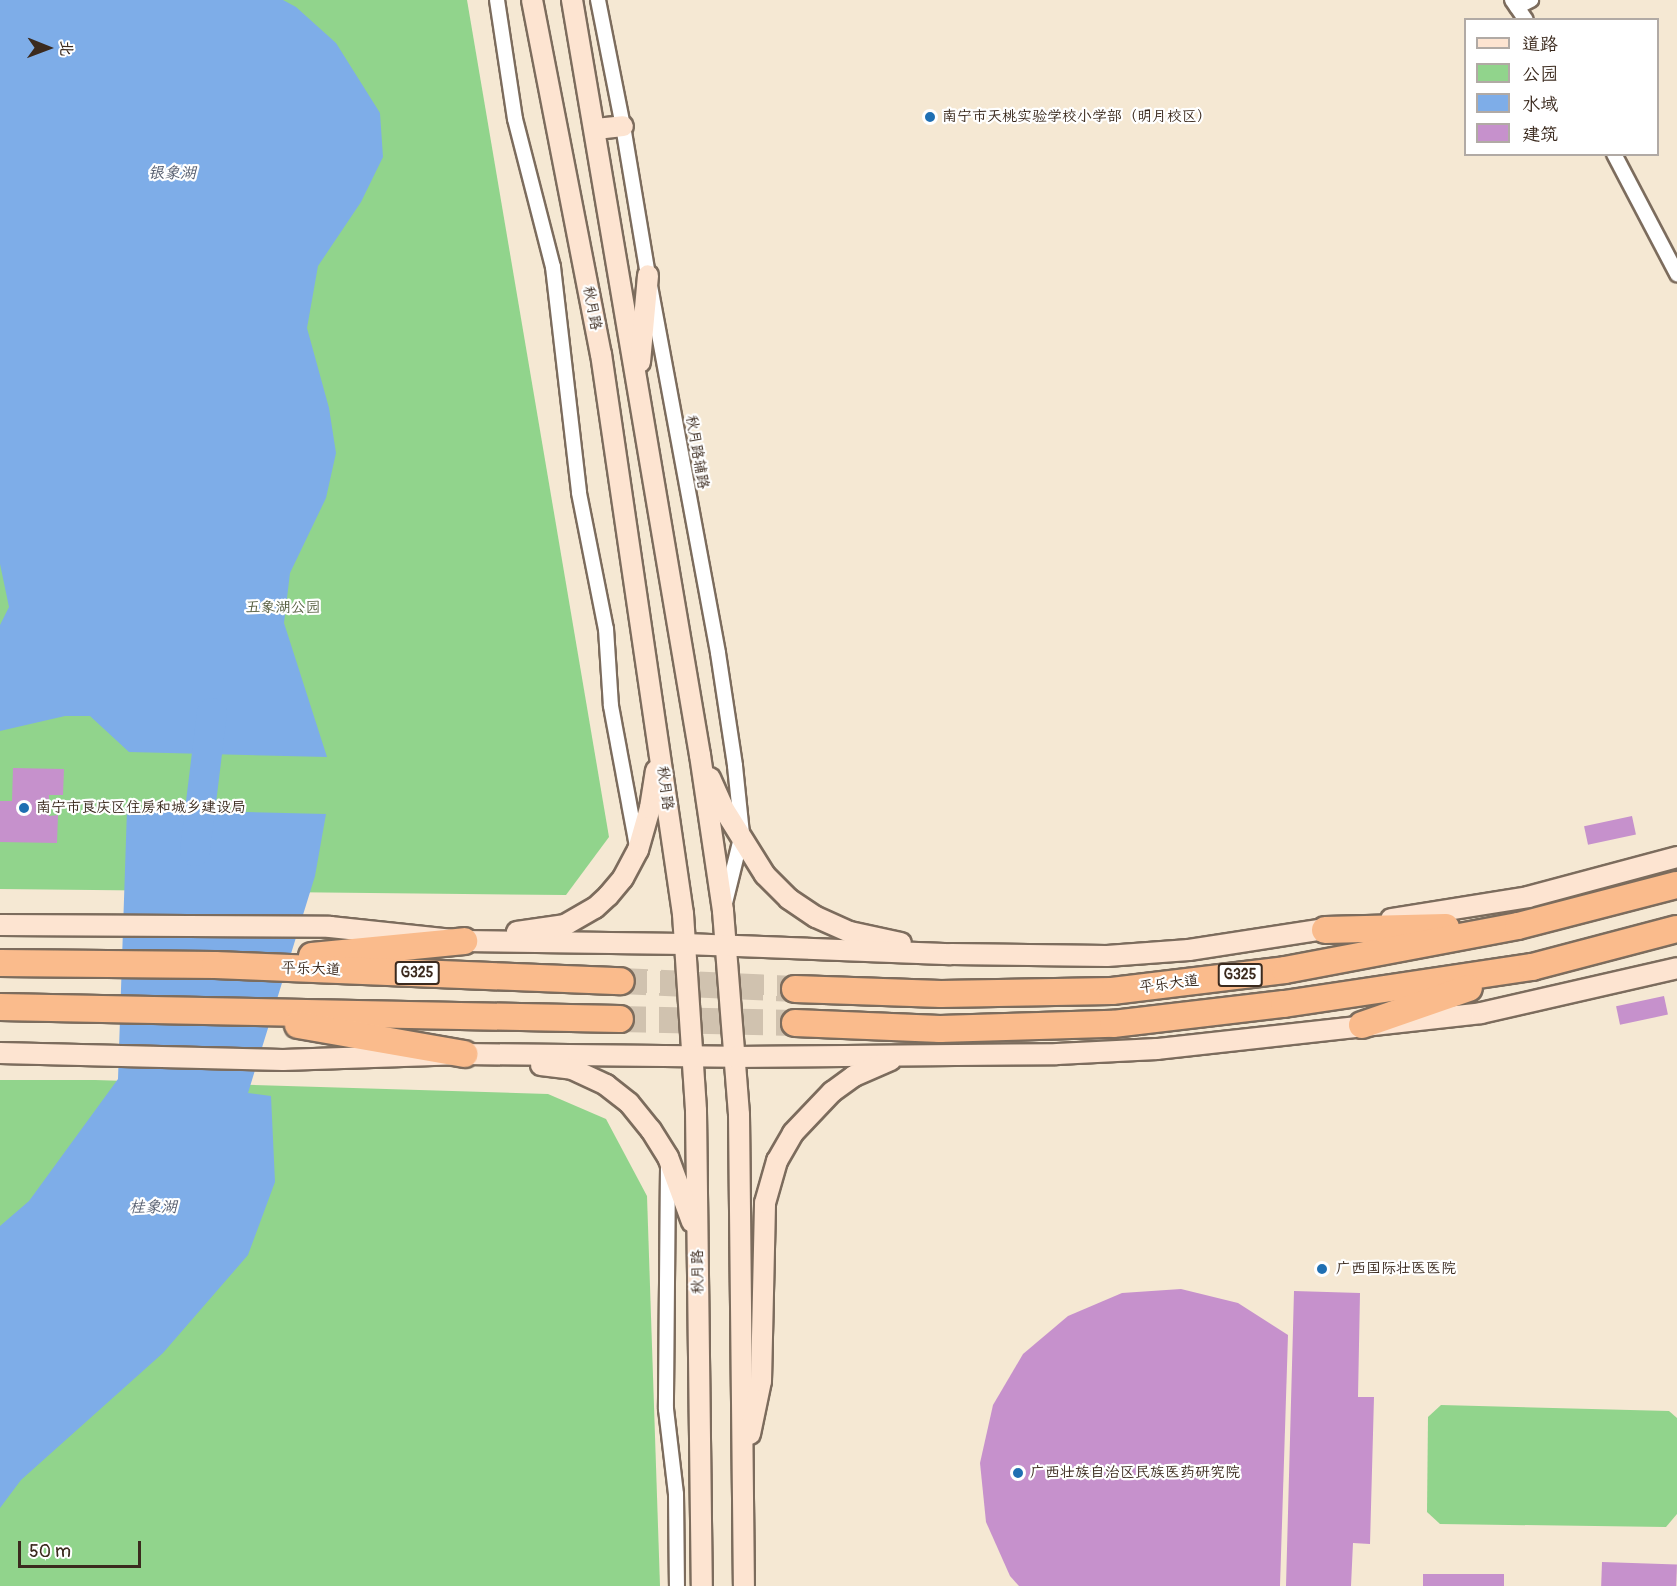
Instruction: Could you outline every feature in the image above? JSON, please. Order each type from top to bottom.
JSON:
[{"type":"highway","name":"平乐大道","points":[[795,989],[941,994],[1112,991],[1286,970],[1518,926],[1677,885]]},
{"type":"highway","points":[[1325,930],[1518,926]]},
{"type":"highway","points":[[1362,1025],[1532,967],[1677,929]]},
{"type":"highway","points":[[214,965],[464,941]]},
{"type":"highway","name":"平乐大道","points":[[0,963],[214,965],[621,981]]},
{"type":"highway","points":[[795,1023],[940,1029],[1113,1024],[1284,1004],[1532,967]]},
{"type":"highway","points":[[0,1007],[620,1019]]},
{"type":"highway","points":[[217,1011],[464,1054]]},
{"type":"main road","name":"秋月路","points":[[532,0],[601,354],[685,944],[696,1111],[702,1586]]},
{"type":"main road","name":"秋月路","points":[[572,0],[596,129],[638,395],[700,755],[723,911],[739,1115],[744,1586]]},
{"type":"main road","points":[[596,129],[623,126]]},
{"type":"main road","points":[[638,395],[648,275]]},
{"type":"main road","points":[[464,941],[565,925],[595,908],[608,896],[623,878],[638,850],[650,808],[659,752]]},
{"type":"main road","points":[[700,755],[725,812],[742,834],[765,875],[789,900],[816,917],[850,932],[951,954]]},
{"type":"main road","points":[[0,925],[330,927],[464,941],[685,944],[951,954],[1107,956],[1189,950],[1528,897],[1677,857]]},
{"type":"main road","points":[[0,1053],[283,1060],[464,1054],[900,1056],[1057,1054],[1157,1049],[1480,1013],[1677,968]]},
{"type":"main road","points":[[464,1054],[572,1069],[606,1085],[629,1103],[651,1130],[668,1157],[698,1242]]},
{"type":"main road","points":[[743,1469],[761,1381],[765,1203],[777,1161],[793,1132],[832,1092],[854,1076],[900,1056]]},
{"type":"street","points":[[497,0],[515,119],[553,267],[579,493],[606,629],[611,706],[638,850]]},
{"type":"street","name":"秋月路辅路","points":[[598,0],[623,126],[648,275],[718,653],[742,834],[723,911]]},
{"type":"street","points":[[1525,18],[1514,3],[1531,0]]},
{"type":"street","points":[[1615,156],[1677,274]]},
{"type":"street","points":[[668,1157],[666,1409],[676,1494],[678,1586]]},
{"type":"green space","name":"五象湖公园","points":[[0,0],[467,0],[609,837],[566,895],[0,889]]},
{"type":"green space","points":[[0,1080],[95,1080],[548,1094],[606,1119],[647,1196],[660,1586],[0,1586]]},
{"type":"green space","points":[[1441,1405],[1669,1411],[1677,1418],[1677,1514],[1666,1527],[1440,1524],[1427,1512],[1428,1417]]},
{"type":"water","name":"银象湖","points":[[0,0],[283,0],[296,7],[336,43],[380,113],[383,157],[361,202],[318,266],[307,328],[329,408],[336,453],[326,498],[290,573],[284,623],[327,757],[129,752],[90,716],[65,716],[0,731],[0,625],[9,607],[0,564]]},
{"type":"water","name":"桂象湖","points":[[127,809],[326,814],[315,876],[248,1093],[271,1096],[275,1182],[248,1255],[163,1353],[21,1480],[0,1508],[0,1226],[29,1201],[118,1079]]},
{"type":"building","name":"南宁市良庆区住房和城乡建设局","points":[[13,768],[64,769],[63,795],[49,795],[49,816],[58,815],[57,843],[0,842],[0,801],[12,801]]},
{"type":"building","points":[[1632,816],[1636,835],[1588,845],[1584,826]]},
{"type":"building","points":[[1664,996],[1668,1015],[1620,1025],[1616,1006]]},
{"type":"building","points":[[1181,1289],[1238,1303],[1288,1335],[1280,1586],[1019,1586],[1010,1576],[986,1522],[980,1463],[993,1405],[1023,1354],[1068,1316],[1122,1293]]},
{"type":"building","points":[[1294,1291],[1360,1293],[1358,1397],[1374,1397],[1370,1544],[1353,1543],[1351,1586],[1286,1586]]},
{"type":"building","points":[[1602,1562],[1677,1565],[1676,1586],[1601,1586]]},
{"type":"building","points":[[1423,1574],[1504,1574],[1504,1586],[1423,1586]]},
{"type":"waterway","points":[[195,851],[212,713]]},
{"type":"tunnel","points":[[621,981],[795,989]]},
{"type":"tunnel","points":[[620,1019],[795,1023]]},
{"type":"place","name":"南宁市天桃实验学校小学部（明月校区）","points":[[930,117]]},
{"type":"place","name":"南宁市良庆区住房和城乡建设局","points":[[24,808]]},
{"type":"place","name":"广西国际壮医医院","points":[[1322,1269]]},
{"type":"place","name":"广西壮族自治区民族医药研究院","points":[[1018,1473]]}]
